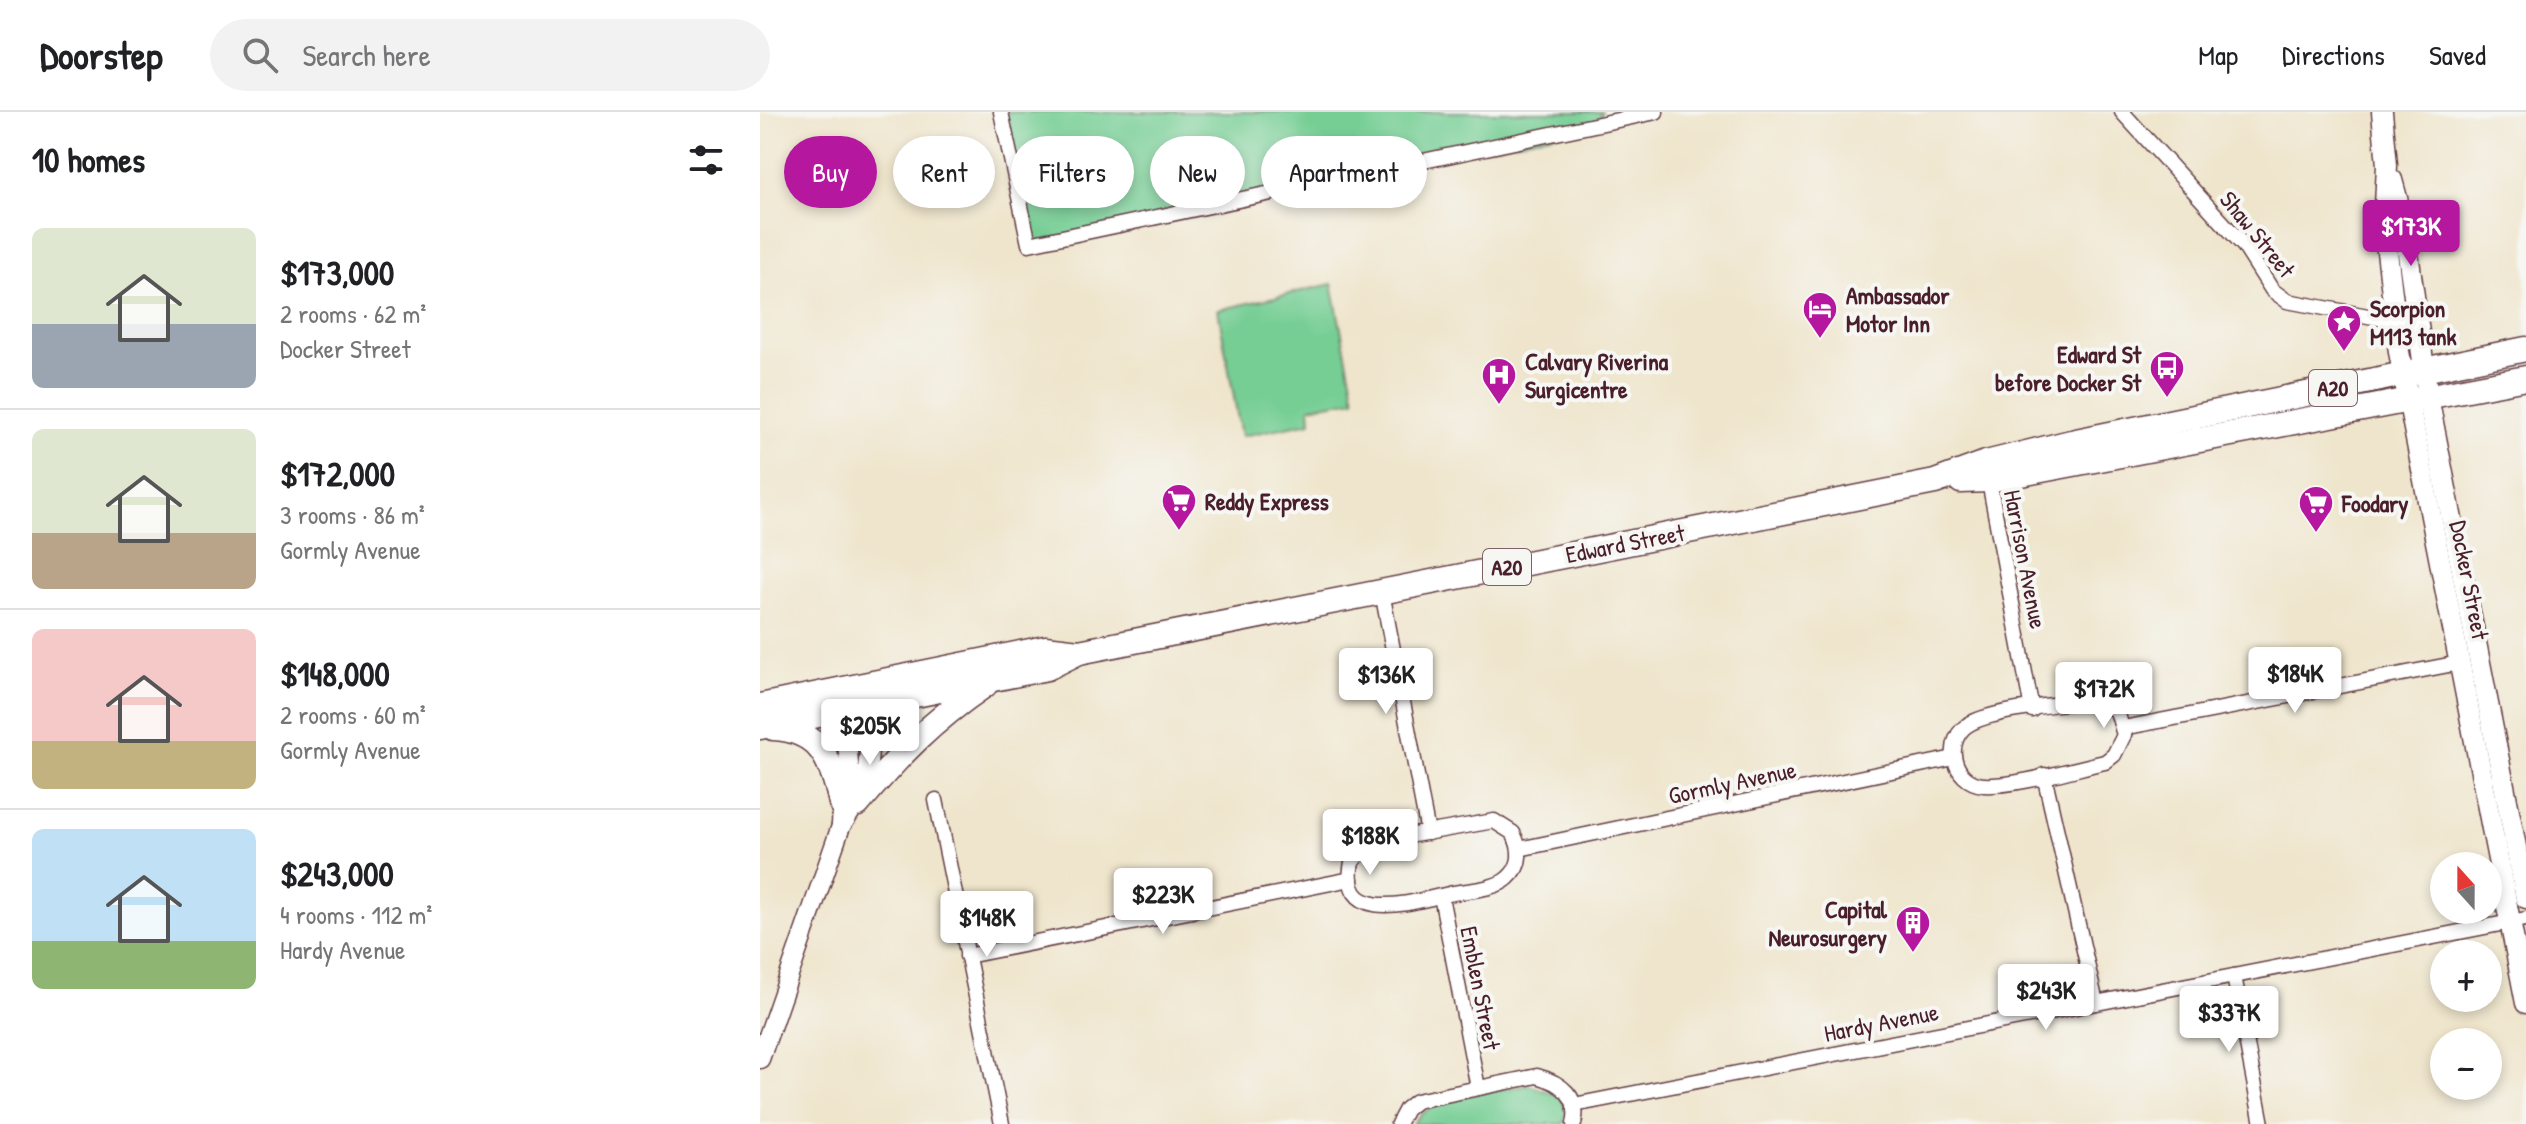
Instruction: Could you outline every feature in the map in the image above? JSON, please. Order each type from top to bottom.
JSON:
[{"type":"highway","name":"Edward Street","points":[[1988,472],[2413,371],[2526,349]]},
{"type":"highway","name":"Edward Street","points":[[760,706],[994,679],[1047,668],[1079,652],[1935,482],[2526,378]]},
{"type":"highway","name":"Edward Street","points":[[760,727],[844,710],[861,696],[1045,648],[1079,652]]},
{"type":"highway","points":[[846,811],[908,744],[941,715],[994,679]]},
{"type":"highway","points":[[760,727],[800,733],[823,748],[833,768],[846,811]]},
{"type":"main road","name":"Docker Street","points":[[2382,112],[2387,165],[2384,226],[2395,321],[2413,371]]},
{"type":"main road","name":"Docker Street","points":[[2387,165],[2404,224],[2413,371],[2459,663],[2518,920],[2526,1003]]},
{"type":"main road","name":"Docker Street","points":[[2418,399],[2526,898]]},
{"type":"street","points":[[1001,112],[1029,244],[1656,112]]},
{"type":"street","name":"Shaw Street","points":[[2122,112],[2244,246],[2272,290],[2287,301],[2395,321]]},
{"type":"street","name":"Harrison Avenue","points":[[1988,472],[2032,710]]},
{"type":"street","points":[[1382,592],[1428,833]]},
{"type":"street","points":[[2123,728],[2459,663]]},
{"type":"street","points":[[760,1059],[846,811],[868,775],[861,696]]},
{"type":"street","points":[[2097,699],[2117,711],[2123,728],[2121,746],[2105,762],[2044,775],[1982,785],[1962,775],[1954,758],[1956,740],[1971,723],[2032,710],[2097,699]]},
{"type":"street","points":[[844,710],[849,771],[846,811]]},
{"type":"street","name":"Gormly Avenue","points":[[1519,849],[1954,758]]},
{"type":"street","points":[[2044,775],[2096,1003]]},
{"type":"street","points":[[936,800],[1002,1124]]},
{"type":"street","points":[[1494,821],[1513,833],[1519,849],[1517,867],[1501,883],[1441,896],[1378,906],[1358,896],[1351,879],[1352,862],[1367,845],[1428,833],[1494,821]]},
{"type":"street","points":[[967,956],[1351,879]]},
{"type":"street","name":"Emblen Street","points":[[1441,896],[1478,1088]]},
{"type":"street","name":"Hardy Avenue","points":[[1574,1105],[2518,920]]},
{"type":"street","points":[[2234,976],[2262,1124]]},
{"type":"street","points":[[1398,1124],[1406,1109],[1416,1101],[1537,1076],[1561,1086],[1574,1105],[1574,1124]]},
{"type":"green space","points":[[1001,112],[1602,112],[1598,125],[1427,161],[1427,136],[1261,136],[1261,195],[1245,199],[1245,136],[1150,136],[1150,208],[1201,208],[1029,244],[1021,208],[1134,208],[1134,136],[1011,136],[1011,159]]},
{"type":"green space","points":[[1332,284],[1355,399],[1310,407],[1311,422],[1241,436],[1218,310]]},
{"type":"green space","points":[[1529,1085],[1560,1096],[1567,1113],[1563,1124],[1413,1124],[1434,1106],[1449,1100]]},
{"type":"place","name":"Ambassador Motor Inn","points":[[1820,340]]},
{"type":"place","name":"Scorpion M113 tank","points":[[2344,353]]},
{"type":"place","name":"Edward St before Docker St","points":[[2167,399]]},
{"type":"place","name":"Calvary Riverina Surgicentre","points":[[1499,406]]},
{"type":"place","name":"Reddy Express","points":[[1179,532]]},
{"type":"place","name":"Foodary","points":[[2316,534]]},
{"type":"place","name":"Capital Neurosurgery","points":[[1913,954]]}]
